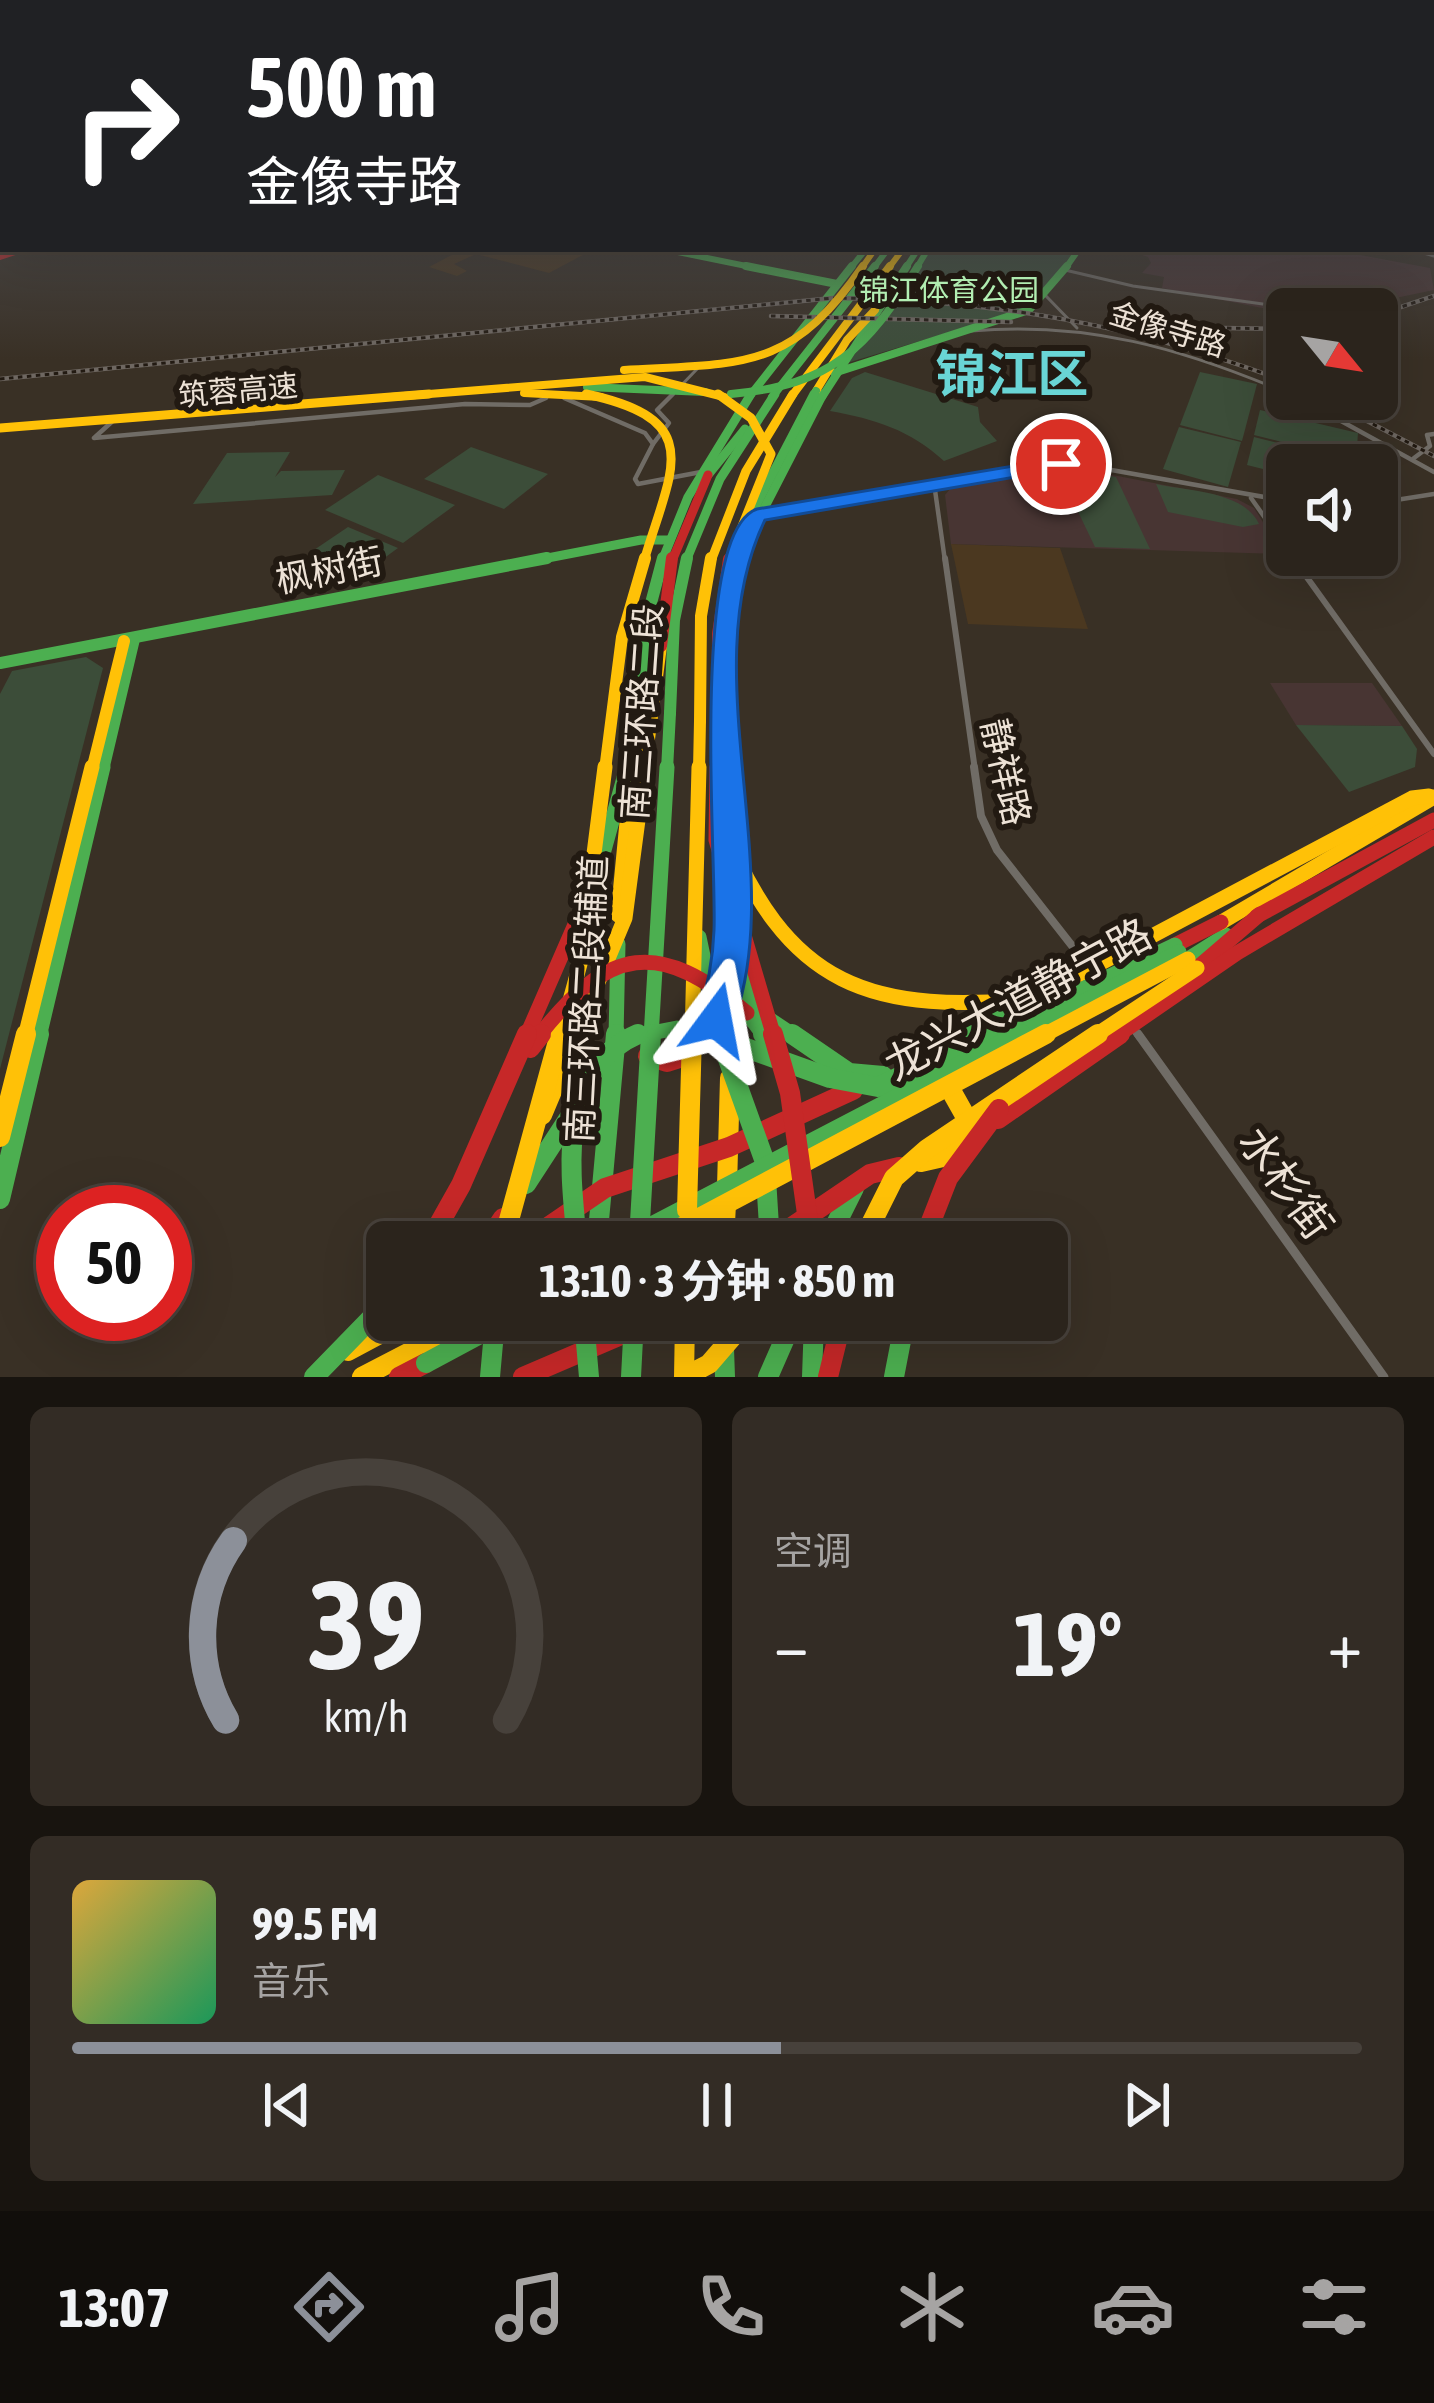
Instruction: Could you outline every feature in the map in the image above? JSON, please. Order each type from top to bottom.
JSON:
[{"type":"main road","points":[[697,252],[840,280]]},
{"type":"main road","name":"南三环路二段辅道","points":[[601,1221],[618,1013],[618,915],[644,639],[668,542],[705,473],[840,280],[874,252]]},
{"type":"main road","points":[[480,392],[735,358],[784,347],[812,331],[876,252]]},
{"type":"main road","name":"南三环路二段","points":[[687,1221],[700,721],[698,635],[712,556],[728,507],[766,442],[880,270],[878,252]]},
{"type":"main road","name":"南三环路二段","points":[[640,1221],[682,572],[691,540],[730,458],[880,270],[907,252]]},
{"type":"main road","points":[[735,559],[834,373],[909,252]]},
{"type":"main road","points":[[480,392],[595,387],[738,395],[812,384],[856,358],[926,252]]},
{"type":"main road","points":[[834,373],[1029,310],[1046,296],[1077,252]]},
{"type":"main road","points":[[735,542],[816,392],[848,340],[875,310]]},
{"type":"main road","points":[[480,392],[645,376],[688,381],[741,404],[767,434],[771,454],[735,542],[718,634],[716,840],[723,878],[790,1093],[809,1221]]},
{"type":"main road","points":[[480,392],[581,393],[619,401],[664,427],[677,467],[649,531],[629,599],[588,923],[508,1221]]},
{"type":"main road","name":"筑蓉高速","points":[[0,430],[480,392]]},
{"type":"main road","points":[[439,1221],[508,1082],[615,826],[655,660],[673,553],[705,473],[765,414]]},
{"type":"main road","points":[[725,1221],[732,931],[724,629],[735,559],[749,511],[803,433]]},
{"type":"main road","points":[[728,507],[766,483]]},
{"type":"main road","name":"枫树街","points":[[0,666],[641,540],[668,542]]},
{"type":"main road","points":[[0,1137],[129,643]]},
{"type":"main road","points":[[0,1199],[129,643]]},
{"type":"main road","points":[[520,1165],[625,918],[639,843],[655,660]]},
{"type":"main road","points":[[717,788],[721,824],[748,896],[785,940],[827,972],[856,989],[930,1007],[1058,997]]},
{"type":"main road","points":[[557,1221],[605,1188],[729,1147],[883,1076],[1412,798],[1434,796]]},
{"type":"main road","name":"龙兴大道静宁路","points":[[693,1221],[1185,956],[1221,922],[1347,853],[1434,796]]},
{"type":"main road","points":[[872,1221],[894,1178],[927,1149],[1018,1089],[1185,956],[1434,820]]},
{"type":"main road","points":[[801,1221],[870,1174],[944,1156],[1237,953],[1434,837]]},
{"type":"main road","points":[[694,904],[720,1035],[766,1158],[774,1196],[772,1221]]},
{"type":"main road","points":[[732,931],[751,1006],[849,1073],[883,1076]]},
{"type":"main road","points":[[576,1221],[572,1169],[579,1095],[596,1063],[616,1042],[678,1028],[835,1086],[878,1087],[1058,997],[1185,956]]},
{"type":"main road","name":"龙兴大道静宁路","points":[[663,1221],[1185,956]]},
{"type":"main road","points":[[508,1082],[559,1004],[590,974],[646,958],[677,960],[718,982],[758,1025],[780,1060]]},
{"type":"main road","points":[[618,1013],[645,1055],[667,1062],[691,1054],[716,1020],[728,982]]},
{"type":"main road","points":[[950,1040],[939,1056],[939,1071],[976,1135]]},
{"type":"main road","points":[[501,1221],[616,1042]]},
{"type":"main road","points":[[931,1221],[948,1178],[980,1128],[1018,1089]]},
{"type":"main road","points":[[836,1221],[849,1192],[870,1174]]},
{"type":"main road","points":[[314,1377],[366,1324]]},
{"type":"main road","points":[[300,1377],[367,1341]]},
{"type":"main road","points":[[362,1377],[432,1341]]},
{"type":"main road","points":[[399,1377],[467,1341]]},
{"type":"main road","points":[[490,1377],[493,1341]]},
{"type":"main road","points":[[579,1377],[583,1341]]},
{"type":"main road","points":[[586,1341],[589,1377]]},
{"type":"main road","points":[[523,1377],[607,1341]]},
{"type":"main road","points":[[631,1377],[633,1341]]},
{"type":"main road","points":[[685,1341],[684,1377],[709,1364],[729,1341]]},
{"type":"main road","points":[[723,1341],[724,1377]]},
{"type":"main road","points":[[768,1377],[784,1341]]},
{"type":"main road","points":[[812,1377],[813,1341]]},
{"type":"main road","points":[[828,1377],[837,1341]]},
{"type":"main road","points":[[894,1377],[900,1341]]},
{"type":"street","points":[[1065,270],[1128,285],[1266,304]]},
{"type":"street","points":[[1046,296],[1077,328]]},
{"type":"street","name":"金像寺路","points":[[962,332],[1017,326],[1137,335],[1266,385]]},
{"type":"street","points":[[699,367],[657,410],[669,423],[653,444],[638,484],[705,473]]},
{"type":"street","points":[[532,382],[546,398]]},
{"type":"street","points":[[118,417],[94,439],[466,404],[530,405],[546,398],[572,400],[635,426],[653,444]]},
{"type":"street","points":[[1341,420],[1434,472]]},
{"type":"street","points":[[1414,458],[1430,446],[1427,435],[1434,434]]},
{"type":"street","points":[[757,515],[1043,464],[1083,464],[1266,500]]},
{"type":"street","name":"静祥路","points":[[934,483],[981,816],[998,850],[1133,1029]]},
{"type":"street","points":[[1398,500],[1434,494]]},
{"type":"street","points":[[1251,499],[1266,520]]},
{"type":"street","points":[[1306,576],[1434,754]]},
{"type":"street","name":"水杉街","points":[[1133,1029],[1384,1377]]},
{"type":"shaded area","points":[[457,252],[588,252],[549,273],[476,254],[454,264],[467,271],[457,276],[429,267]]},
{"type":"shaded area","points":[[1134,252],[1344,252],[1430,268],[1434,290],[1398,298],[1398,288],[1266,288],[1266,309],[1162,288],[1164,277],[1142,273],[1151,263]]},
{"type":"shaded area","points":[[1071,467],[1237,499],[1254,508],[1266,527],[1266,553],[951,544],[945,495],[955,483]]},
{"type":"shaded area","points":[[951,544],[1060,548],[1088,629],[968,624]]},
{"type":"shaded area","points":[[1270,683],[1372,683],[1402,726],[1296,725]]},
{"type":"green space","name":"锦江体育公园","points":[[924,252],[1074,252],[1030,308],[847,363]]},
{"type":"green space","points":[[865,372],[978,407],[980,422],[997,441],[944,461],[891,427],[830,411],[852,378]]},
{"type":"green space","points":[[1200,372],[1257,384],[1242,441],[1180,425]]},
{"type":"green space","points":[[1260,410],[1266,411],[1266,420],[1303,420],[1358,433],[1357,444],[1291,444],[1254,435]]},
{"type":"green space","points":[[1179,427],[1241,442],[1228,487],[1163,469]]},
{"type":"green space","points":[[1254,437],[1283,444],[1266,444],[1266,470],[1247,465]]},
{"type":"green space","points":[[471,447],[548,474],[504,509],[424,479]]},
{"type":"green space","points":[[290,452],[275,477],[281,471],[345,470],[332,495],[193,504],[227,453]]},
{"type":"green space","points":[[1058,470],[1116,477],[1150,549],[1095,547]]},
{"type":"green space","points":[[378,475],[455,505],[403,543],[325,510]]},
{"type":"green space","points":[[1156,484],[1228,499],[1252,513],[1259,524],[1243,527],[1168,512]]},
{"type":"green space","points":[[348,527],[398,548],[361,575],[311,552]]},
{"type":"green space","points":[[86,657],[103,668],[0,1069],[0,694],[12,671]]},
{"type":"green space","points":[[1296,725],[1402,726],[1417,749],[1415,767],[1349,792]]},
{"type":"railway","points":[[1398,308],[1434,296]]},
{"type":"railway","points":[[0,379],[833,298],[950,304],[1064,319],[1176,345],[1266,374]]},
{"type":"railway","points":[[771,316],[1011,322]]},
{"type":"railway","points":[[1155,327],[1266,329]]},
{"type":"railway","points":[[1365,420],[1434,456]]},
{"type":"traffic: fast","points":[[678,252],[837,284]]},
{"type":"traffic: fast","points":[[638,712],[652,592],[688,497],[712,452],[770,368],[864,252]]},
{"type":"traffic: fast","points":[[670,713],[676,602],[700,521],[744,438],[886,252]]},
{"type":"traffic: fast","points":[[732,570],[834,373],[916,252]]},
{"type":"traffic: fast","points":[[731,394],[770,391],[829,371],[872,334],[926,252]]},
{"type":"traffic: fast","points":[[834,373],[1029,310],[1046,296],[1077,252]]},
{"type":"traffic: fast","points":[[587,387],[705,392]]},
{"type":"traffic: fast","points":[[751,515],[816,391]]},
{"type":"traffic: fast","points":[[708,475],[745,429]]},
{"type":"traffic: fast","points":[[0,663],[641,540],[669,540]]},
{"type":"traffic: fast","points":[[0,1199],[134,639]]},
{"type":"traffic: fast","points":[[601,861],[645,702]]},
{"type":"traffic: fast","points":[[640,1221],[670,713]]},
{"type":"traffic: fast","points":[[1188,959],[1226,935]]},
{"type":"traffic: fast","points":[[699,937],[716,1025],[765,1162],[772,1221]]},
{"type":"traffic: fast","points":[[599,1221],[618,1013],[618,944]]},
{"type":"traffic: fast","points":[[575,1221],[571,1159],[577,1104],[602,1058],[632,1037],[668,1028],[686,1029],[830,1078],[878,1087],[1175,945]]},
{"type":"traffic: fast","points":[[734,946],[751,1007],[849,1073],[883,1076]]},
{"type":"traffic: fast","points":[[662,1221],[1179,952]]},
{"type":"traffic: fast","points":[[905,1064],[1024,1004]]},
{"type":"traffic: fast","points":[[747,1013],[769,1043]]},
{"type":"traffic: fast","points":[[526,1184],[569,1118]]},
{"type":"traffic: fast","points":[[838,1221],[854,1188]]},
{"type":"traffic: fast","points":[[314,1377],[366,1324]]},
{"type":"traffic: fast","points":[[426,1363],[467,1341]]},
{"type":"traffic: fast","points":[[490,1377],[493,1341]]},
{"type":"traffic: fast","points":[[586,1341],[589,1377]]},
{"type":"traffic: fast","points":[[631,1377],[633,1341]]},
{"type":"traffic: fast","points":[[724,1341],[725,1377]]},
{"type":"traffic: fast","points":[[768,1377],[784,1341]]},
{"type":"traffic: fast","points":[[812,1377],[813,1341]]},
{"type":"traffic: fast","points":[[894,1377],[901,1341]]},
{"type":"traffic: slow","points":[[624,370],[722,364],[771,354],[812,330],[830,312],[873,252]]},
{"type":"traffic: slow","points":[[700,721],[704,596],[727,512],[793,394],[901,252]]},
{"type":"traffic: slow","points":[[816,391],[847,340],[875,310]]},
{"type":"traffic: slow","points":[[0,428],[666,379],[704,388],[738,405],[762,434],[771,454],[729,559]]},
{"type":"traffic: slow","points":[[509,1221],[580,964],[622,637],[675,455],[662,424],[629,403],[586,394],[524,393]]},
{"type":"traffic: slow","points":[[725,623],[726,822]]},
{"type":"traffic: slow","points":[[0,1137],[124,641]]},
{"type":"traffic: slow","points":[[542,1115],[625,918],[661,646]]},
{"type":"traffic: slow","points":[[687,1210],[700,721]]},
{"type":"traffic: slow","points":[[618,915],[632,771]]},
{"type":"traffic: slow","points":[[1039,996],[1412,798],[1429,796]]},
{"type":"traffic: slow","points":[[1220,923],[1434,797]]},
{"type":"traffic: slow","points":[[720,819],[742,876],[770,922],[803,956],[841,980],[885,996],[933,1003],[1045,998]]},
{"type":"traffic: slow","points":[[694,1221],[1188,959]]},
{"type":"traffic: slow","points":[[872,1221],[894,1178],[927,1149],[1197,968]]},
{"type":"traffic: slow","points":[[727,1187],[730,1078]]},
{"type":"traffic: slow","points":[[949,1087],[967,1119]]},
{"type":"traffic: slow","points":[[921,1162],[943,1157],[970,1139]]},
{"type":"traffic: slow","points":[[725,1221],[726,1204]]},
{"type":"traffic: slow","points":[[348,1351],[367,1341]]},
{"type":"traffic: slow","points":[[362,1377],[431,1341]]},
{"type":"traffic: slow","points":[[685,1341],[684,1377],[709,1364],[729,1341]]},
{"type":"traffic: jam","points":[[0,257],[15,252]]},
{"type":"traffic: jam","points":[[661,646],[673,553],[708,475]]},
{"type":"traffic: jam","points":[[729,559],[718,634],[716,840],[790,1093],[808,1221]]},
{"type":"traffic: jam","points":[[1257,916],[1434,820]]},
{"type":"traffic: jam","points":[[998,1119],[1237,953],[1434,837]]},
{"type":"traffic: jam","points":[[441,1221],[461,1185],[587,897]]},
{"type":"traffic: jam","points":[[730,1043],[731,910]]},
{"type":"traffic: jam","points":[[1197,968],[1260,914]]},
{"type":"traffic: jam","points":[[1175,945],[1221,922]]},
{"type":"traffic: jam","points":[[530,1048],[580,989],[630,960],[655,959],[683,967],[747,1013]]},
{"type":"traffic: jam","points":[[648,1056],[667,1062],[689,1055]]},
{"type":"traffic: jam","points":[[557,1221],[605,1188],[729,1147],[853,1090]]},
{"type":"traffic: jam","points":[[931,1221],[948,1178],[999,1109]]},
{"type":"traffic: jam","points":[[801,1221],[870,1174],[899,1167]]},
{"type":"traffic: jam","points":[[523,1377],[607,1341]]},
{"type":"traffic: jam","points":[[828,1377],[837,1341]]},
{"type":"traffic: jam","points":[[399,1377],[426,1363]]},
{"type":"district","name":"锦江区","points":[[1012,373]]},
{"type":"route","points":[[716,1020],[728,982],[732,931],[725,804],[729,701],[724,629],[735,559],[757,515],[1061,464]]}]
